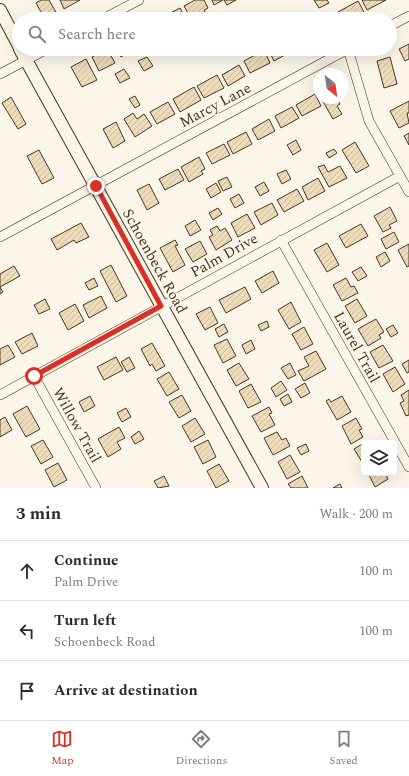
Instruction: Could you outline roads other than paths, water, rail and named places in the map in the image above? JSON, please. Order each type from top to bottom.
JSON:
[{"type":"main road","name":"Schoenbeck Road","points":[[0,10],[12,33]]},
{"type":"main road","name":"Schoenbeck Road","points":[[24,56],[262,488]]},
{"type":"street","points":[[116,12],[139,0]]},
{"type":"street","points":[[397,22],[409,16]]},
{"type":"street","points":[[0,74],[34,56]]},
{"type":"street","name":"Marcy Lane","points":[[0,237],[335,56]]},
{"type":"street","points":[[350,56],[369,121],[409,192]]},
{"type":"street","name":"Palm Drive","points":[[0,395],[400,176]]},
{"type":"street","name":"Laurel Trail","points":[[282,240],[409,467]]},
{"type":"street","name":"Willow Trail","points":[[34,376],[96,488]]}]
